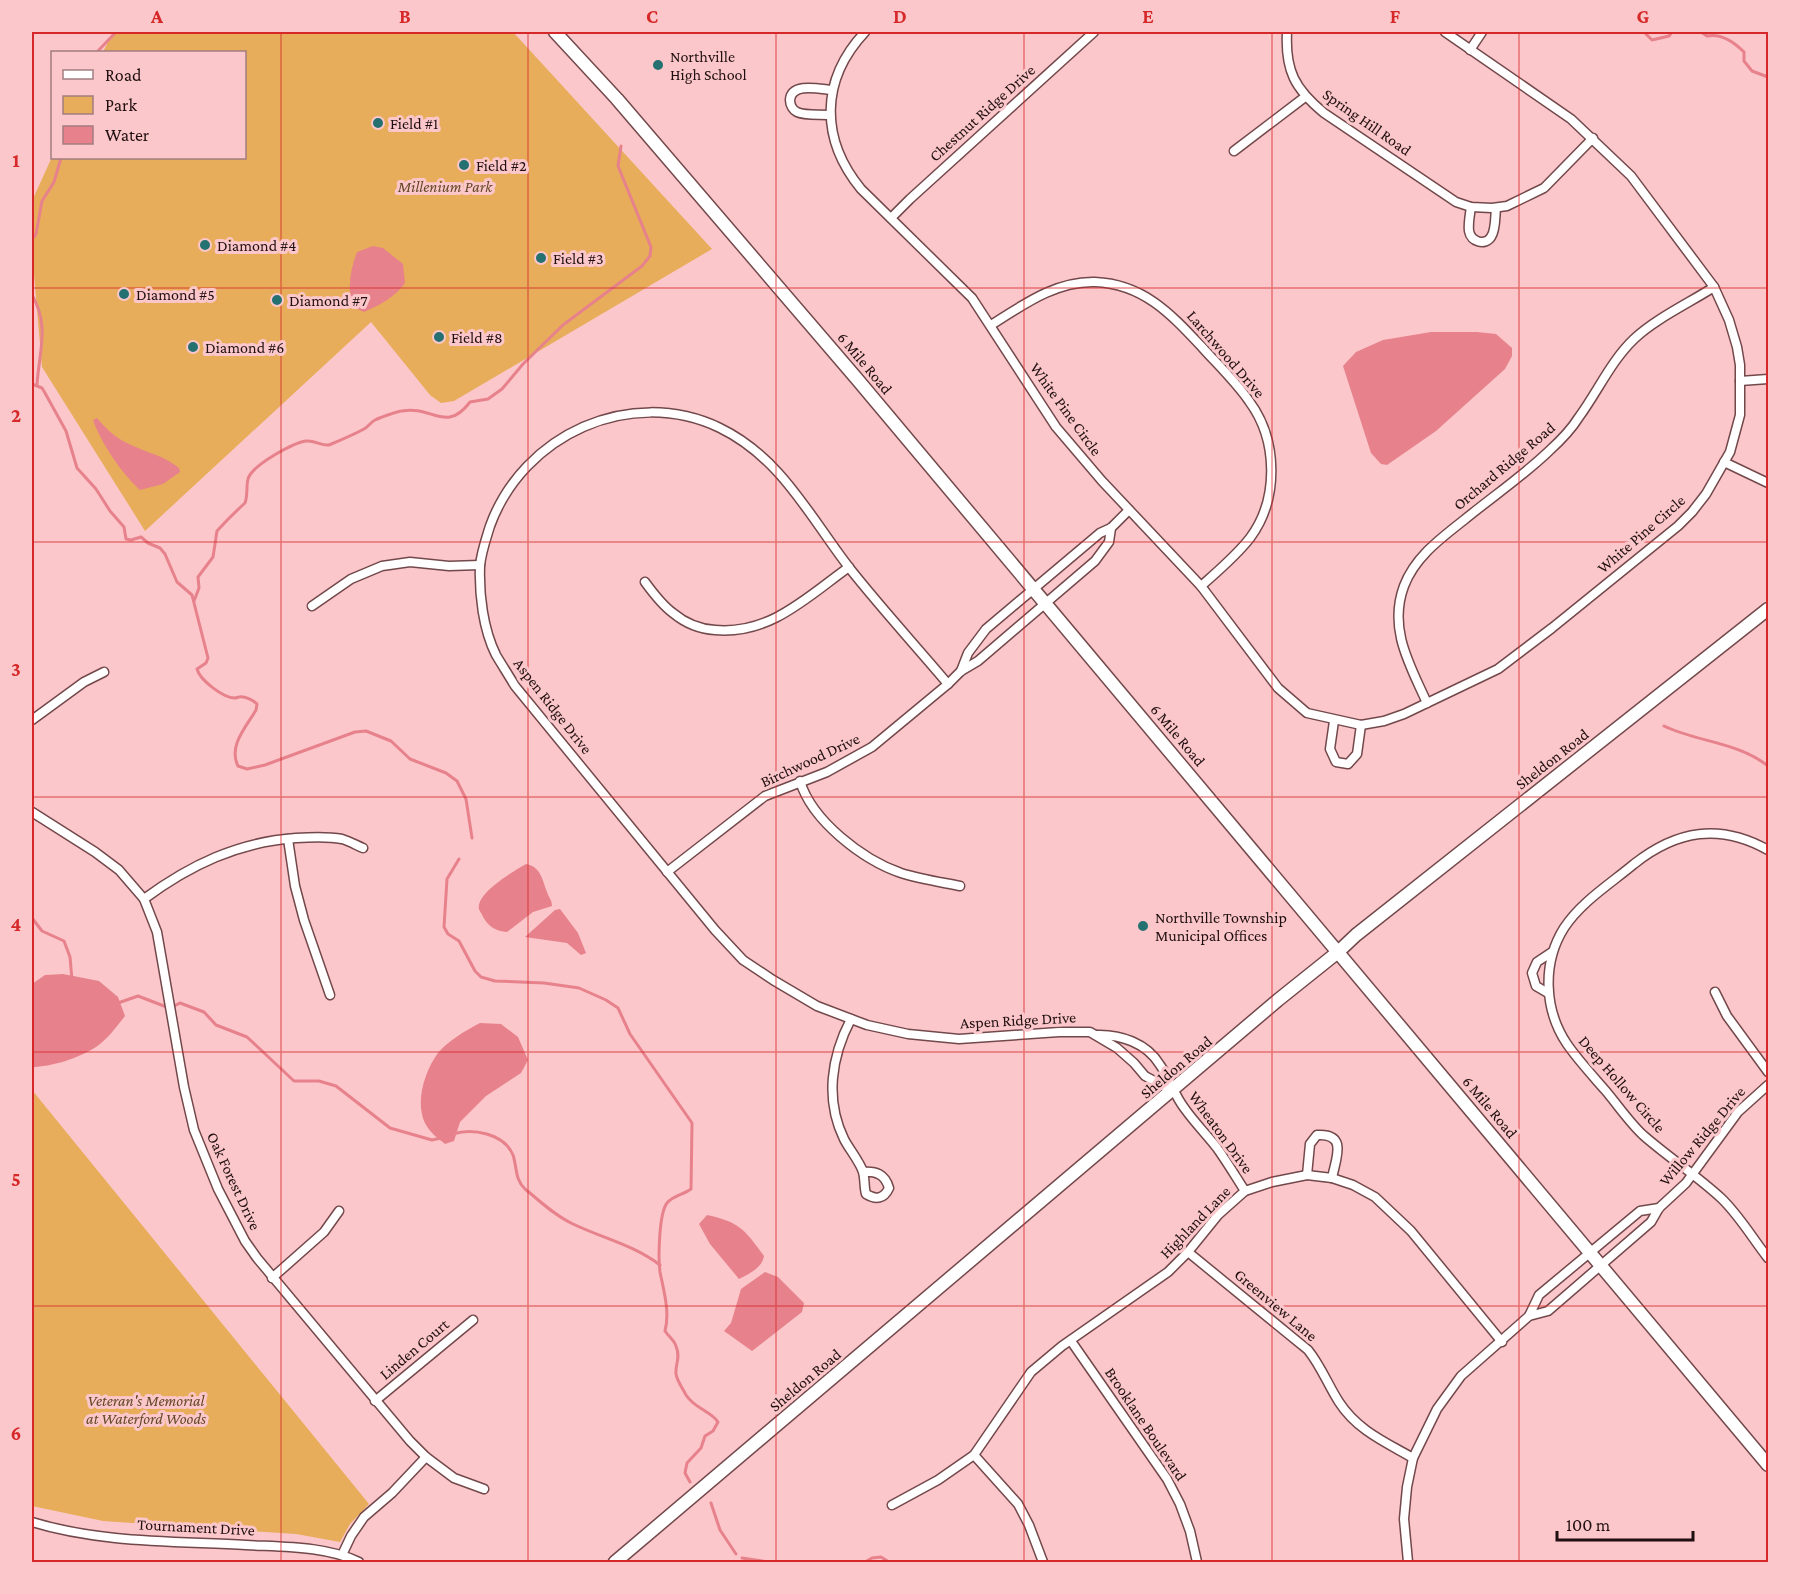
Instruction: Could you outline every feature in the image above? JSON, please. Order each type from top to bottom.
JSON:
[{"type":"street","name":"6 Mile Road","points":[[555,32],[617,99],[794,305],[1768,1465]]},
{"type":"street","name":"White Pine Circle","points":[[865,32],[851,48],[831,90],[830,115],[835,145],[843,165],[861,189],[972,298],[1056,427],[1129,510],[1201,586],[1278,688],[1307,713],[1334,721],[1360,725],[1384,721],[1482,678],[1511,660],[1641,557],[1692,512],[1706,494],[1730,452],[1740,415],[1737,347],[1729,320],[1714,287],[1631,176],[1593,138],[1545,99],[1445,32]]},
{"type":"street","name":"Chestnut Ridge Drive","points":[[891,218],[1094,32]]},
{"type":"street","name":"Spring Hill Road","points":[[1287,32],[1288,58],[1292,74],[1305,97],[1324,114],[1456,202],[1471,207],[1507,206],[1544,188],[1593,138]]},
{"type":"street","points":[[1470,50],[1482,32]]},
{"type":"street","points":[[830,115],[799,113],[791,106],[790,100],[793,93],[803,88],[831,90]]},
{"type":"street","points":[[1234,151],[1305,97]]},
{"type":"street","points":[[1471,207],[1469,231],[1472,239],[1479,242],[1485,242],[1491,237],[1496,208]]},
{"type":"street","name":"Larchwood Drive","points":[[991,325],[1034,298],[1056,288],[1095,282],[1125,288],[1161,306],[1249,400],[1261,422],[1271,456],[1269,499],[1251,537],[1237,554],[1201,586]]},
{"type":"street","name":"Orchard Ridge Road","points":[[1427,703],[1404,653],[1398,631],[1398,609],[1404,586],[1415,565],[1433,544],[1547,454],[1579,417],[1611,366],[1635,338],[1714,287]]},
{"type":"street","points":[[1740,381],[1768,379]]},
{"type":"street","name":"Aspen Ridge Drive","points":[[948,684],[893,622],[849,567],[806,505],[773,466],[736,436],[706,422],[684,416],[656,413],[625,415],[589,424],[566,435],[534,459],[518,475],[499,505],[486,537],[480,565],[486,626],[495,653],[515,686],[715,930],[743,960],[817,1006],[867,1025],[908,1034],[959,1039],[1080,1031],[1096,1035],[1113,1035],[1136,1043],[1160,1064],[1173,1091]]},
{"type":"street","points":[[1724,462],[1768,483]]},
{"type":"street","points":[[1046,604],[1095,561],[1109,542],[1111,528],[1129,510]]},
{"type":"street","name":"Birchwood Drive","points":[[961,671],[968,653],[986,629],[1100,533],[1111,528]]},
{"type":"street","points":[[312,606],[351,579],[382,566],[410,562],[449,566],[480,565]]},
{"type":"street","points":[[645,582],[672,613],[686,622],[703,629],[734,631],[768,623],[849,567]]},
{"type":"street","name":"Birchwood Drive","points":[[667,872],[765,796],[827,771],[872,747],[961,671],[978,661],[1046,604]]},
{"type":"street","name":"Sheldon Road","points":[[615,1563],[1356,935],[1768,609]]},
{"type":"street","points":[[32,720],[84,682],[104,672]]},
{"type":"street","points":[[1334,721],[1330,749],[1336,762],[1348,764],[1357,753],[1360,725]]},
{"type":"street","points":[[800,781],[804,794],[817,812],[837,833],[857,849],[898,872],[960,886]]},
{"type":"street","name":"Oak Forest Drive","points":[[32,812],[119,870],[144,899],[157,932],[184,1087],[194,1130],[218,1189],[245,1241],[272,1278],[375,1401],[426,1457],[454,1478],[484,1489]]},
{"type":"street","name":"Deep Hollow Circle","points":[[1768,850],[1746,839],[1719,834],[1690,835],[1665,843],[1645,856],[1580,909],[1563,929],[1552,952],[1548,993],[1554,1018],[1562,1036],[1574,1053],[1642,1134],[1723,1200],[1768,1258]]},
{"type":"street","points":[[144,899],[172,878],[220,854],[252,844],[316,837],[342,839],[363,848]]},
{"type":"street","points":[[288,839],[295,886],[304,920],[330,995]]},
{"type":"street","name":"Deep Hollow Circle","points":[[1548,993],[1536,986],[1532,973],[1537,962],[1552,952]]},
{"type":"street","points":[[1715,992],[1727,1016],[1768,1072]]},
{"type":"street","points":[[851,1019],[836,1056],[832,1077],[833,1100],[836,1122],[862,1172]]},
{"type":"street","name":"Aspen Ridge Drive","points":[[1096,1035],[1117,1048],[1145,1076],[1173,1091]]},
{"type":"street","name":"Willow Ridge Drive","points":[[1600,1265],[1651,1222],[1659,1208],[1686,1183],[1738,1112],[1768,1085]]},
{"type":"street","name":"Wheaton Drive","points":[[1173,1091],[1217,1148],[1245,1191]]},
{"type":"street","points":[[1306,1175],[1310,1144],[1317,1135],[1327,1135],[1335,1138],[1339,1146],[1332,1178]]},
{"type":"street","name":"Highland Lane","points":[[892,1505],[938,1480],[974,1455],[1031,1372],[1062,1346],[1168,1272],[1188,1252],[1218,1215],[1245,1191],[1272,1182],[1306,1175],[1332,1178],[1368,1193],[1390,1210],[1411,1231],[1502,1342]]},
{"type":"street","name":"Willow Ridge Drive","points":[[1590,1252],[1640,1211],[1659,1208]]},
{"type":"street","points":[[272,1278],[324,1232],[339,1211]]},
{"type":"street","name":"Greenview Lane","points":[[1188,1252],[1308,1350],[1316,1359],[1340,1403],[1365,1431],[1413,1458]]},
{"type":"street","points":[[1408,1563],[1404,1520],[1407,1487],[1413,1458],[1437,1409],[1461,1376],[1530,1316],[1539,1295],[1590,1252]]},
{"type":"street","points":[[1530,1316],[1548,1311],[1600,1265]]},
{"type":"street","name":"Linden Court","points":[[375,1401],[472,1320]]},
{"type":"street","name":"Brooklane Boulevard","points":[[1071,1341],[1167,1479],[1190,1531],[1197,1563]]},
{"type":"street","points":[[974,1455],[1018,1504],[1043,1562]]},
{"type":"street","points":[[342,1556],[351,1536],[364,1517],[392,1493],[426,1457]]},
{"type":"street","name":"Tournament Drive","points":[[32,1522],[111,1537],[300,1548],[342,1556],[359,1563]]},
{"type":"green space","name":"Millenium Park","points":[[113,32],[513,32],[712,249],[454,401],[441,403],[430,395],[371,322],[145,531],[42,367],[32,251],[32,201],[51,159],[246,159],[246,51],[104,51]]},
{"type":"green space","name":"Veteran's Memorial at Waterford Woods","points":[[32,1090],[369,1504],[350,1524],[340,1542],[296,1534],[103,1521],[32,1506]]},
{"type":"water","points":[[373,246],[383,248],[403,264],[405,283],[387,300],[364,312],[353,307],[350,280],[357,252]]},
{"type":"water","points":[[1431,332],[1496,334],[1512,348],[1512,356],[1505,369],[1436,431],[1387,465],[1381,464],[1371,453],[1343,366],[1356,352],[1383,340]]},
{"type":"water","points":[[97,418],[121,440],[168,460],[179,468],[180,472],[163,484],[140,490],[126,476],[107,448],[93,420]]},
{"type":"water","points":[[526,864],[535,868],[540,874],[552,906],[533,912],[507,932],[490,926],[479,909],[483,896],[497,883]]},
{"type":"water","points":[[560,909],[578,933],[586,953],[581,955],[567,943],[525,937],[555,910]]},
{"type":"water","points":[[63,974],[99,981],[118,997],[125,1016],[104,1041],[89,1051],[56,1064],[32,1067],[32,984],[45,975]]},
{"type":"water","points":[[480,1023],[501,1024],[518,1037],[528,1060],[521,1073],[486,1096],[460,1122],[454,1141],[445,1144],[430,1130],[424,1120],[421,1110],[422,1090],[428,1070],[442,1048]]},
{"type":"water","points":[[707,1215],[735,1224],[746,1233],[764,1256],[758,1267],[739,1279],[710,1244],[699,1224]]},
{"type":"water","points":[[765,1272],[778,1277],[804,1303],[802,1312],[752,1351],[724,1331],[731,1323],[741,1289]]},
{"type":"waterway","points":[[98,51],[116,32]]},
{"type":"waterway","points":[[1644,32],[1652,40],[1669,36],[1672,32]]},
{"type":"waterway","points":[[1701,32],[1707,36],[1722,37],[1732,42],[1744,52],[1744,61],[1752,71],[1768,77]]},
{"type":"waterway","points":[[194,601],[199,588],[198,577],[213,557],[217,531],[245,503],[248,479],[251,473],[265,461],[283,450],[306,441],[329,445],[364,429],[375,420],[397,412],[413,410],[446,417],[453,416],[470,402],[488,399],[502,389],[523,364],[563,325],[642,266],[650,256],[651,247],[618,166],[621,146]]},
{"type":"waterway","points":[[32,239],[36,234],[42,201],[54,182],[61,159]]},
{"type":"waterway","points":[[32,295],[41,317],[42,328],[37,385]]},
{"type":"waterway","points":[[32,384],[42,388],[66,431],[77,468],[124,527],[126,539],[141,537],[160,548],[177,582],[192,595],[208,658],[206,663],[197,669],[199,673],[218,692],[230,697],[246,698],[257,704],[237,744],[235,759],[238,766],[247,769],[265,765],[355,732],[366,731],[391,741],[410,759],[446,773],[457,781],[466,799],[472,838]]},
{"type":"waterway","points":[[1664,726],[1731,747],[1768,766]]},
{"type":"waterway","points":[[459,859],[447,879],[444,927],[448,934],[459,941],[475,971],[481,977],[495,981],[544,983],[579,988],[618,1008],[630,1034],[692,1123],[691,1189],[670,1200],[664,1208],[659,1257],[667,1309],[665,1331],[677,1350],[676,1374],[690,1400],[718,1422],[713,1431],[705,1436],[701,1448],[687,1463],[685,1473],[690,1482]]},
{"type":"waterway","points":[[32,918],[42,931],[64,941],[70,957],[72,980]]},
{"type":"waterway","points":[[118,1003],[138,996],[164,1006],[172,1007],[180,1003],[204,1012],[216,1025],[247,1037],[294,1081],[319,1081],[336,1086],[390,1128],[432,1140],[441,1138]]},
{"type":"waterway","points":[[453,1134],[478,1132],[495,1137],[509,1148],[513,1155],[522,1185],[548,1208],[566,1221],[629,1247],[660,1265]]},
{"type":"waterway","points":[[711,1503],[720,1530],[736,1554]]},
{"type":"waterway","points":[[865,1562],[881,1557],[889,1562]]},
{"type":"waterway","points":[[742,1558],[768,1562]]},
{"type":"place","name":"Northville High School","points":[[658,65]]},
{"type":"place","name":"Field #1","points":[[378,123]]},
{"type":"place","name":"Field #2","points":[[464,165]]},
{"type":"place","name":"Diamond #4","points":[[205,245]]},
{"type":"place","name":"Field #3","points":[[541,258]]},
{"type":"place","name":"Diamond #5","points":[[124,294]]},
{"type":"place","name":"Diamond #7","points":[[277,300]]},
{"type":"place","name":"Field #8","points":[[439,337]]},
{"type":"place","name":"Diamond #6","points":[[193,347]]},
{"type":"place","name":"Northville Township Municipal Offices","points":[[1143,926]]}]
